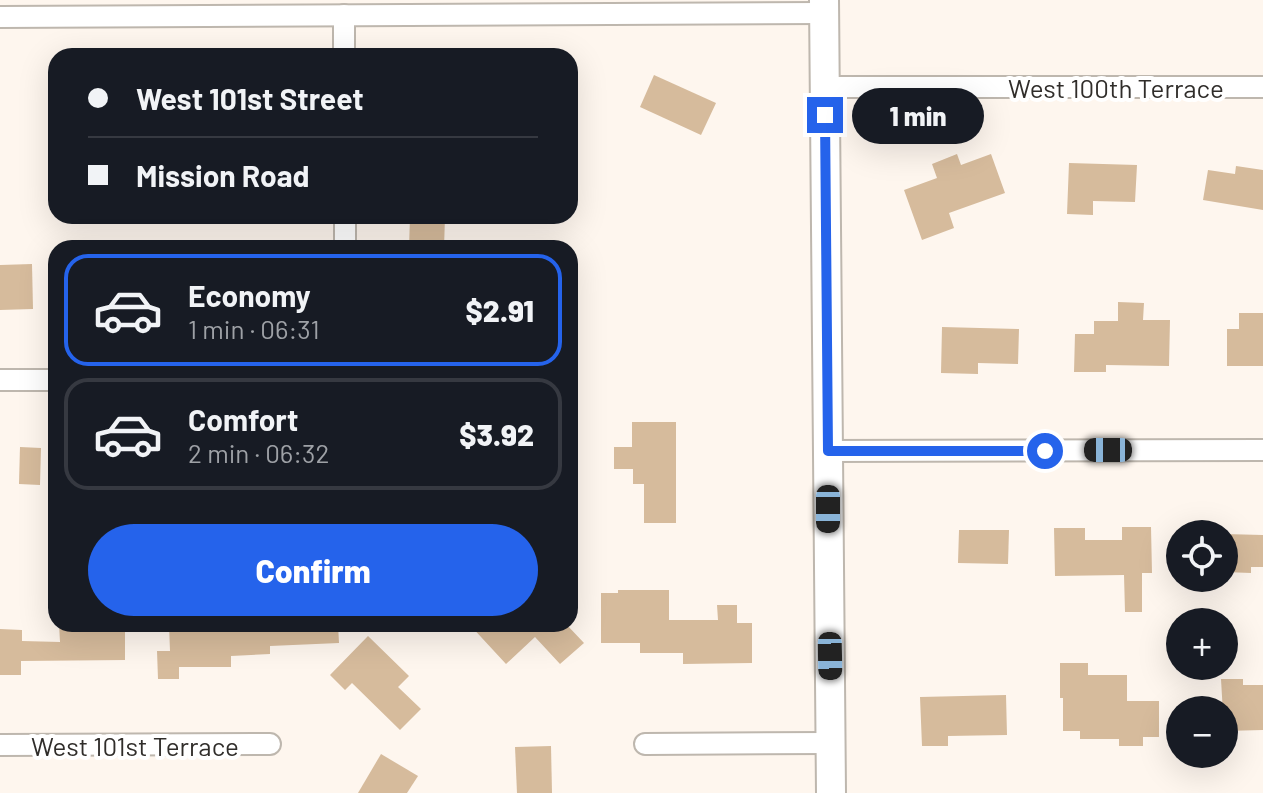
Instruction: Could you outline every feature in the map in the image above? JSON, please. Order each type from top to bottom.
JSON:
[{"type":"main road","points":[[824,6],[831,793]]},
{"type":"street","points":[[0,17],[344,15],[824,6]]},
{"type":"street","points":[[344,15],[344,48]]},
{"type":"street","name":"West 100th Terrace","points":[[824,87],[1263,87]]},
{"type":"street","points":[[0,380],[48,380]]},
{"type":"street","points":[[828,451],[1263,450]]},
{"type":"street","points":[[645,744],[830,743]]},
{"type":"street","name":"West 101st Terrace","points":[[0,745],[270,744]]},
{"type":"building","points":[[654,75],[716,103],[701,135],[640,107]]},
{"type":"building","points":[[957,154],[961,165],[991,154],[1005,193],[949,213],[954,228],[922,240],[904,190],[937,178],[932,164]]},
{"type":"building","points":[[1069,163],[1137,165],[1135,202],[1093,201],[1093,215],[1067,214]]},
{"type":"building","points":[[1236,166],[1263,170],[1263,210],[1203,200],[1208,170],[1235,174]]},
{"type":"building","points":[[410,224],[445,224],[444,240],[409,240]]},
{"type":"building","points":[[32,264],[33,309],[0,310],[0,265]]},
{"type":"building","points":[[1118,302],[1144,303],[1143,320],[1170,320],[1169,366],[1106,365],[1106,372],[1074,372],[1075,334],[1094,334],[1094,321],[1118,321]]},
{"type":"building","points":[[1239,313],[1263,313],[1263,366],[1227,366],[1227,329],[1239,329]]},
{"type":"building","points":[[942,327],[1019,329],[1018,364],[978,363],[978,374],[941,373]]},
{"type":"building","points":[[632,422],[676,422],[676,523],[644,523],[644,484],[633,484],[633,469],[614,469],[614,447],[632,447]]},
{"type":"building","points":[[20,447],[41,448],[40,485],[19,484]]},
{"type":"building","points":[[1122,527],[1151,527],[1152,573],[1142,573],[1142,612],[1125,612],[1124,575],[1055,576],[1054,528],[1085,528],[1085,540],[1122,540]]},
{"type":"building","points":[[959,530],[1009,530],[1008,564],[958,563]]},
{"type":"building","points":[[1238,534],[1263,535],[1263,567],[1251,567],[1251,573],[1238,573]]},
{"type":"building","points":[[618,590],[669,590],[669,620],[718,620],[717,605],[737,605],[737,623],[752,623],[752,663],[683,664],[683,653],[640,653],[640,643],[601,643],[601,593],[618,593]]},
{"type":"building","points":[[0,629],[22,630],[22,641],[60,642],[59,632],[125,632],[125,660],[21,661],[21,675],[0,675]]},
{"type":"building","points":[[169,632],[338,632],[339,643],[270,646],[270,654],[231,656],[231,667],[179,667],[179,679],[158,679],[157,651],[170,651]]},
{"type":"building","points":[[476,632],[574,632],[584,643],[560,664],[535,637],[506,664]]},
{"type":"building","points":[[368,636],[409,676],[398,687],[421,709],[400,730],[352,683],[345,690],[330,675]]},
{"type":"building","points":[[1060,663],[1088,663],[1088,675],[1127,675],[1127,701],[1159,701],[1159,737],[1143,737],[1143,746],[1119,746],[1119,739],[1080,739],[1080,731],[1063,731]]},
{"type":"building","points":[[1243,679],[1243,685],[1263,685],[1263,730],[1238,731],[1238,696],[1222,696],[1221,680]]},
{"type":"building","points":[[1006,695],[1007,735],[948,736],[948,746],[922,746],[920,697]]},
{"type":"building","points":[[551,746],[552,793],[517,793],[515,747]]},
{"type":"building","points":[[381,754],[418,776],[407,793],[358,793]]},
{"type":"route","points":[[825,115],[828,451],[1045,451]]}]
